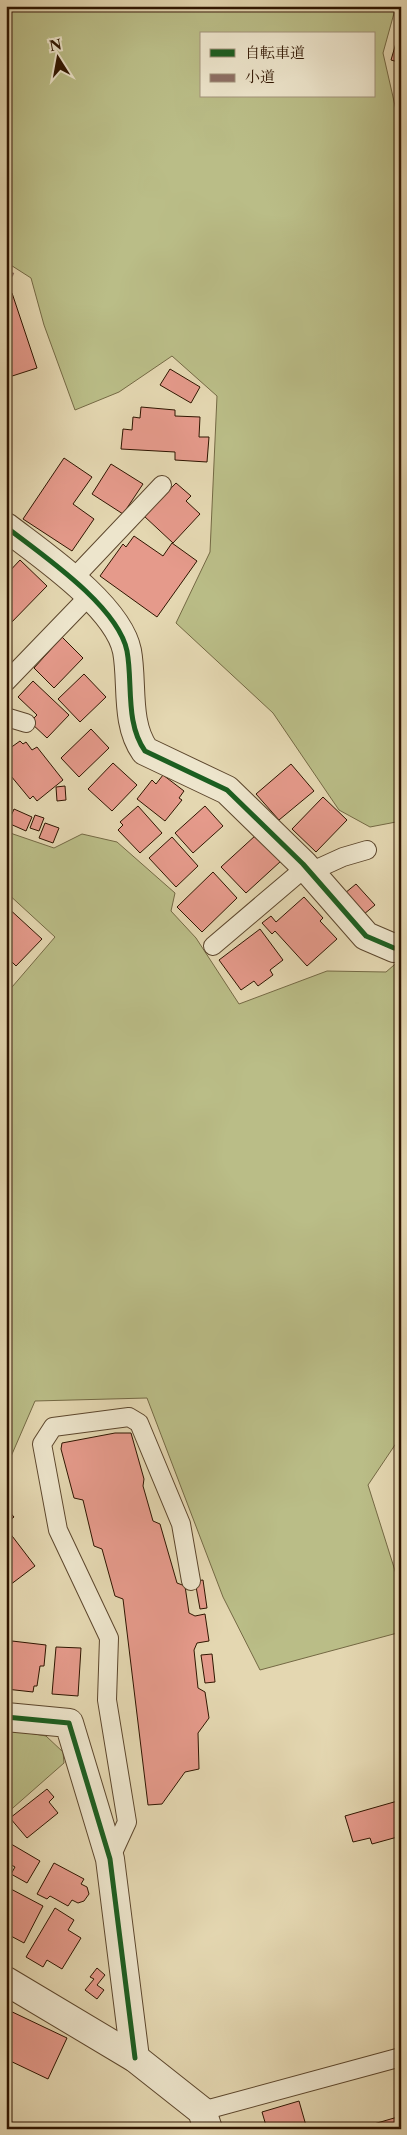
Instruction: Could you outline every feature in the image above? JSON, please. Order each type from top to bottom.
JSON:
[{"type":"street","points":[[6,527],[56,565],[110,615],[127,650],[137,740],[145,751],[227,790],[308,869],[366,936],[394,948]]},
{"type":"street","points":[[6,1717],[69,1723],[110,1859],[135,2058]]},
{"type":"street","points":[[6,1981],[135,2058],[205,2120]]},
{"type":"lane","points":[[6,682],[162,485]]},
{"type":"lane","points":[[6,717],[26,723]]},
{"type":"lane","points":[[214,946],[308,869],[367,850]]},
{"type":"lane","points":[[110,1859],[127,1822],[107,1700],[109,1638],[58,1530],[42,1444],[54,1427],[129,1417],[140,1423],[181,1524],[191,1580]]},
{"type":"lane","points":[[205,2120],[401,2057]]},
{"type":"green space","points":[[6,6],[396,6],[383,53],[401,132],[401,818],[396,822],[370,827],[339,810],[273,713],[176,623],[210,552],[217,396],[172,356],[119,392],[75,410],[44,325],[31,278],[6,262]]},
{"type":"green space","points":[[6,828],[13,834],[54,848],[82,834],[117,842],[175,893],[171,911],[196,938],[239,1004],[327,971],[386,972],[401,959],[401,1436],[368,1485],[397,1577],[401,1632],[260,1670],[223,1597],[147,1398],[35,1401],[6,1468],[6,994],[55,937],[6,892]]},
{"type":"green space","points":[[6,1729],[46,1736],[63,1752],[64,1763],[6,1814]]},
{"type":"building","points":[[401,26],[401,71],[396,69],[398,62],[391,60]]},
{"type":"building","points":[[12,293],[37,368],[6,378],[6,295]]},
{"type":"building","points":[[170,369],[200,387],[191,403],[160,385]]},
{"type":"building","points":[[141,407],[175,410],[175,416],[200,417],[199,437],[209,437],[207,462],[175,460],[175,452],[121,449],[123,429],[132,430],[133,417],[140,418]]},
{"type":"building","points":[[64,458],[92,477],[73,504],[94,519],[72,551],[23,519]]},
{"type":"building","points":[[111,464],[143,484],[123,514],[92,494]]},
{"type":"building","points":[[176,483],[191,496],[186,501],[200,514],[173,543],[144,516]]},
{"type":"building","points":[[134,536],[163,556],[172,543],[197,561],[157,617],[100,576],[123,544],[126,547]]},
{"type":"building","points":[[20,560],[47,586],[6,628],[6,575]]},
{"type":"building","points":[[62,637],[83,658],[54,688],[34,668]]},
{"type":"building","points":[[84,674],[106,697],[80,722],[58,699]]},
{"type":"building","points":[[33,681],[69,715],[47,738],[30,722],[37,715],[18,697]]},
{"type":"building","points":[[91,729],[109,748],[79,777],[61,758]]},
{"type":"building","points":[[20,741],[23,744],[26,742],[32,750],[37,747],[63,780],[37,801],[33,796],[30,799],[6,770],[6,751]]},
{"type":"building","points":[[113,763],[137,785],[112,811],[88,789]]},
{"type":"building","points":[[291,764],[314,791],[279,820],[256,794]]},
{"type":"building","points":[[163,775],[184,791],[179,798],[182,800],[165,821],[137,799],[152,780],[156,784]]},
{"type":"building","points":[[65,786],[66,800],[57,801],[56,787]]},
{"type":"building","points":[[323,797],[347,820],[316,852],[292,829]]},
{"type":"building","points":[[138,806],[162,833],[140,853],[118,830],[123,825],[120,822]]},
{"type":"building","points":[[205,806],[223,826],[193,853],[175,833]]},
{"type":"building","points":[[14,809],[32,817],[26,831],[8,823]]},
{"type":"building","points":[[35,815],[44,818],[39,831],[30,828]]},
{"type":"building","points":[[45,823],[59,828],[53,843],[39,838]]},
{"type":"building","points":[[256,835],[281,861],[246,893],[221,867]]},
{"type":"building","points":[[172,837],[198,866],[176,887],[149,858]]},
{"type":"building","points":[[213,872],[237,898],[202,932],[177,907]]},
{"type":"building","points":[[356,884],[375,905],[358,919],[339,898]]},
{"type":"building","points":[[304,897],[323,918],[320,921],[337,939],[307,966],[275,931],[272,934],[262,923],[271,916],[276,922]]},
{"type":"building","points":[[6,906],[42,939],[16,966],[6,956]]},
{"type":"building","points":[[260,929],[283,960],[270,970],[273,975],[258,986],[254,981],[241,990],[219,960]]},
{"type":"building","points":[[115,1433],[131,1433],[153,1521],[160,1524],[177,1583],[185,1586],[189,1613],[195,1616],[205,1614],[209,1641],[197,1643],[194,1650],[198,1688],[205,1692],[209,1718],[198,1733],[199,1769],[185,1772],[162,1804],[148,1805],[123,1599],[115,1596],[102,1549],[94,1546],[83,1500],[74,1498],[61,1449],[62,1443]]},
{"type":"building","points":[[6,1508],[14,1517],[6,1523]]},
{"type":"building","points":[[6,1528],[35,1566],[6,1588]]},
{"type":"building","points":[[203,1580],[207,1608],[200,1609],[195,1581]]},
{"type":"building","points":[[12,1641],[46,1645],[44,1666],[40,1666],[37,1686],[34,1686],[33,1692],[6,1689]]},
{"type":"building","points":[[56,1647],[81,1648],[78,1696],[52,1694]]},
{"type":"building","points":[[212,1654],[215,1682],[205,1683],[201,1655]]},
{"type":"building","points":[[47,1789],[54,1797],[49,1802],[58,1813],[27,1838],[10,1818]]},
{"type":"building","points":[[401,1800],[401,1836],[372,1844],[370,1838],[353,1842],[345,1816]]},
{"type":"building","points":[[6,1841],[40,1861],[27,1883],[11,1874],[15,1867],[6,1862]]},
{"type":"building","points":[[54,1863],[84,1879],[81,1884],[87,1887],[89,1894],[84,1901],[78,1903],[72,1900],[68,1906],[50,1896],[47,1899],[37,1894]]},
{"type":"building","points":[[9,1888],[43,1906],[24,1943],[9,1935],[6,1940],[6,1893]]},
{"type":"building","points":[[55,1908],[74,1920],[68,1930],[81,1938],[62,1969],[47,1960],[43,1967],[26,1957]]},
{"type":"building","points":[[97,1968],[105,1975],[97,1985],[104,1990],[97,1999],[85,1990],[94,1979],[90,1977]]},
{"type":"building","points":[[6,2009],[67,2038],[48,2079],[6,2059]]},
{"type":"building","points":[[299,2101],[307,2129],[267,2129],[262,2112]]},
{"type":"building","points":[[401,2116],[401,2129],[360,2129],[360,2128]]},
{"type":"marked path","points":[[6,272],[16,276]]},
{"type":"cycle path","points":[[6,527],[76,582],[109,616],[121,634],[129,663],[132,715],[139,740],[145,751],[227,790],[303,864],[366,936],[394,948]]},
{"type":"cycle path","points":[[6,1717],[69,1723],[110,1859],[135,2058]]}]
